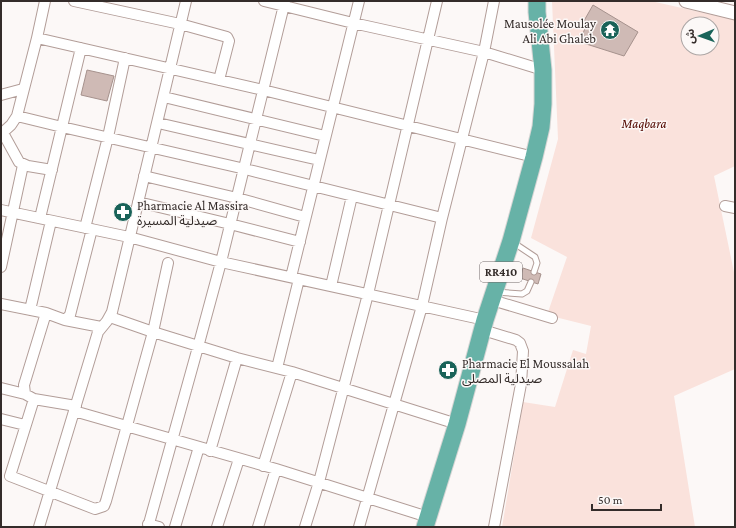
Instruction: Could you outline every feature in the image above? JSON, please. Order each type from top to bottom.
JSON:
[{"type":"highway","name":"RR410","points":[[426,522],[457,424],[484,325],[511,241],[541,127],[543,70],[535,5]]},
{"type":"street","points":[[45,1],[17,116],[11,125],[2,133],[19,162],[52,170]]},
{"type":"street","points":[[74,1],[180,24],[227,37],[229,42],[219,80]]},
{"type":"street","points":[[39,527],[98,332],[110,317],[152,148],[186,1]]},
{"type":"street","points":[[264,1],[285,3],[353,23],[484,52],[543,70]]},
{"type":"street","points":[[277,368],[295,278],[305,217],[359,1]]},
{"type":"street","points":[[305,527],[319,482],[368,294],[437,1]]},
{"type":"street","points":[[359,527],[422,306],[442,218],[484,52],[494,1]]},
{"type":"street","points":[[693,2],[735,13]]},
{"type":"street","points":[[159,527],[148,526],[221,262],[285,3]]},
{"type":"street","points":[[37,38],[263,90],[332,108],[463,138],[534,157]]},
{"type":"street","points":[[40,218],[81,48]]},
{"type":"street","points":[[65,320],[71,312],[125,58]]},
{"type":"street","points":[[1,95],[23,89]]},
{"type":"street","points":[[164,97],[326,136]]},
{"type":"street","points":[[17,116],[245,169],[442,218]]},
{"type":"street","points":[[158,123],[319,160]]},
{"type":"street","points":[[1,267],[23,164]]},
{"type":"street","points":[[144,176],[236,198],[305,217]]},
{"type":"street","points":[[331,286],[352,196]]},
{"type":"street","points":[[138,202],[300,242]]},
{"type":"street","points":[[1,210],[129,237],[221,262],[422,306],[484,325],[516,340],[520,343],[523,351],[521,384],[494,527]]},
{"type":"street","points":[[30,310],[51,220]]},
{"type":"street","points":[[46,313],[25,381],[24,389],[29,396],[25,425],[5,475],[91,507],[95,508],[104,506],[153,332],[168,263]]},
{"type":"street","points":[[494,296],[552,318]]},
{"type":"street","points":[[1,304],[46,313],[65,320],[101,327]]},
{"type":"street","points":[[110,317],[198,347],[292,372],[457,424]]},
{"type":"street","points":[[210,451],[237,358]]},
{"type":"street","points":[[263,466],[292,372]]},
{"type":"street","points":[[1,388],[75,409],[172,440],[319,482],[368,498],[426,522]]},
{"type":"street","points":[[1,419],[25,425]]},
{"type":"street","points":[[175,527],[199,447]]},
{"type":"street","points":[[217,527],[239,459]]},
{"type":"street","points":[[258,527],[276,469]]},
{"type":"lane","points":[[511,241],[535,257],[537,263],[534,272]]},
{"type":"lane","points":[[494,296],[522,294],[527,291],[531,282]]},
{"type":"green space","name":"Maqbara","points":[[552,1],[651,1],[717,16],[680,16],[680,56],[720,56],[720,17],[735,20],[735,166],[714,176],[735,277],[735,369],[674,396],[695,527],[502,527],[523,402],[555,407],[573,350],[586,354],[591,326],[547,315],[567,257],[531,238],[558,139]]},
{"type":"building","name":"Mausolée Moulay Ali Abi Ghaleb","points":[[593,5],[638,32],[624,56],[580,42],[585,28],[581,26]]},
{"type":"building","points":[[87,70],[114,76],[107,101],[81,95]]},
{"type":"building","points":[[523,268],[541,274],[538,284],[520,278]]},
{"type":"place","name":"Mausolée Moulay Ali Abi Ghaleb","points":[[610,30]]},
{"type":"place","name":"Pharmacie Al Massira صيدلية المسيرة","points":[[123,212]]},
{"type":"place","name":"Pharmacie El Moussalah صيدلية المصلى","points":[[448,370]]}]
